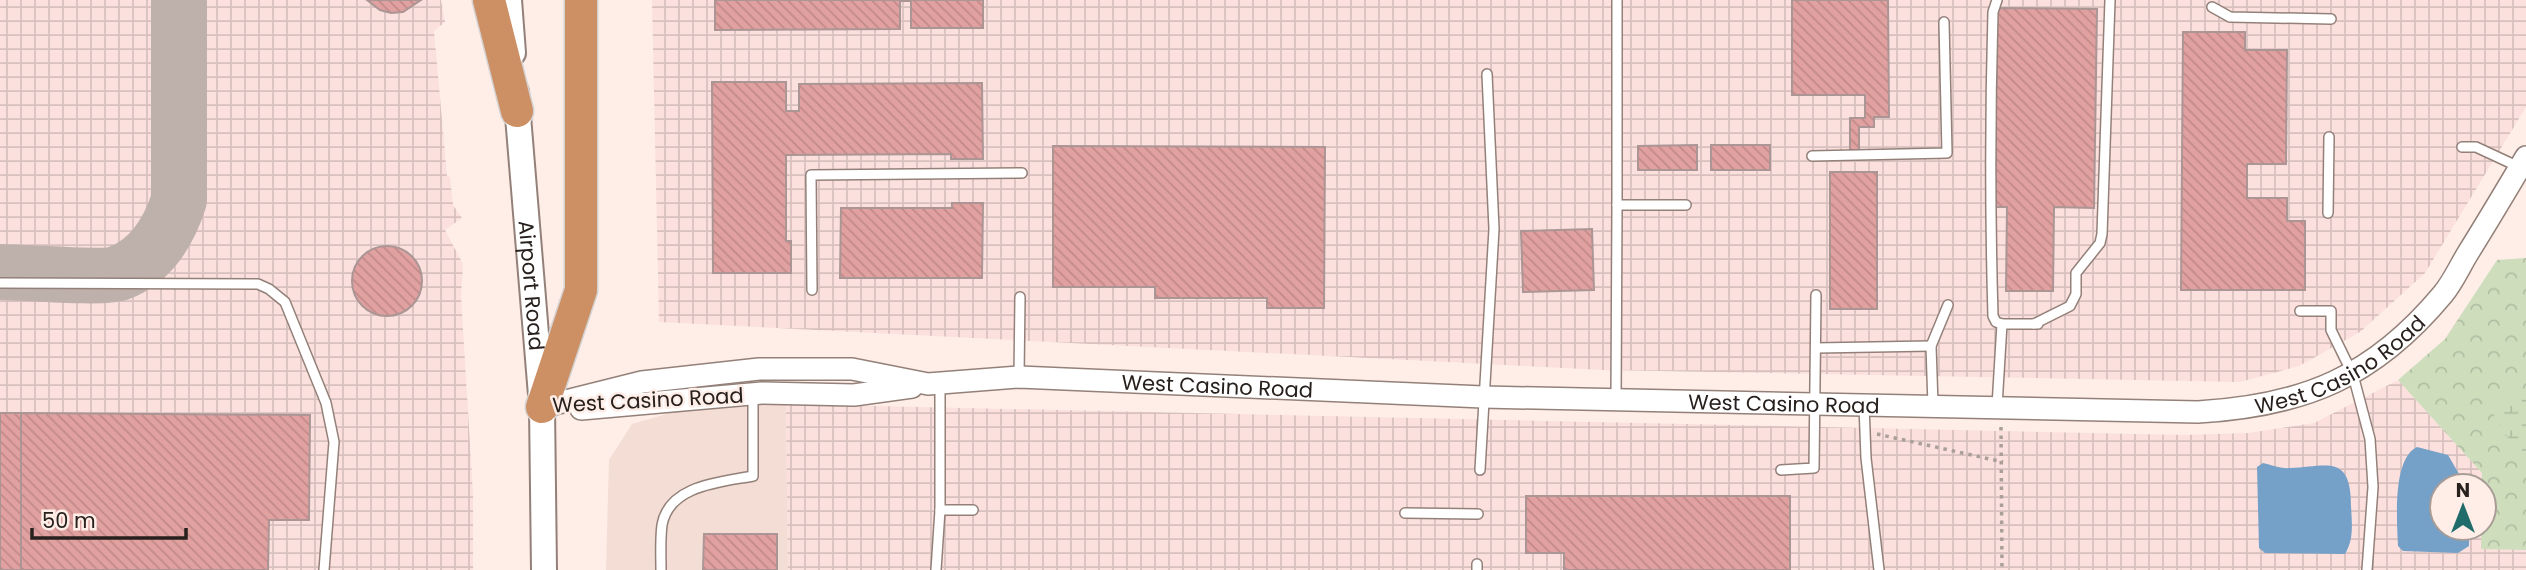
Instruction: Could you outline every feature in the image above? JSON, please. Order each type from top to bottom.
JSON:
[{"type":"highway","points":[[489,0],[517,111]]},
{"type":"highway","points":[[542,407],[581,290],[581,0]]},
{"type":"main road","name":"Airport Road","points":[[509,0],[542,407],[544,570]]},
{"type":"street","name":"West Casino Road","points":[[542,407],[578,409],[753,394],[854,395],[1019,377],[1483,397],[2198,412],[2248,409],[2301,397],[2353,374],[2395,343],[2444,292],[2523,162]]},
{"type":"street","name":"West Casino Road","points":[[542,407],[642,382],[759,369],[852,369],[934,385]]},
{"type":"lane","points":[[1616,400],[1617,0]]},
{"type":"lane","points":[[1997,0],[1993,12],[1990,186],[1993,316],[1996,322],[2002,324],[2045,324]]},
{"type":"lane","points":[[2034,324],[2070,306],[2076,294],[2076,273],[2100,243],[2110,0]]},
{"type":"lane","points":[[2212,7],[2230,17],[2331,19]]},
{"type":"lane","points":[[1812,156],[1947,153],[1944,22]]},
{"type":"lane","points":[[1480,470],[1494,229],[1488,74]]},
{"type":"lane","points":[[2328,213],[2329,137]]},
{"type":"lane","points":[[2462,147],[2476,147],[2523,162]]},
{"type":"lane","points":[[812,290],[811,174],[1022,173]]},
{"type":"lane","points":[[1618,205],[1686,205]]},
{"type":"lane","points":[[0,283],[258,284],[285,302],[326,403],[334,442],[324,570]]},
{"type":"lane","points":[[1781,470],[1814,468],[1816,295]]},
{"type":"lane","points":[[1019,377],[1020,297]]},
{"type":"lane","points":[[1933,407],[1931,346],[1948,305]]},
{"type":"lane","points":[[2300,311],[2331,311],[2331,330],[2353,374],[2371,451],[2373,487],[2367,570]]},
{"type":"lane","points":[[1997,408],[2002,324]]},
{"type":"lane","points":[[1816,348],[1931,346]]},
{"type":"lane","points":[[934,385],[940,510],[936,570]]},
{"type":"lane","points":[[661,570],[662,525],[667,511],[700,486],[753,475],[753,394]]},
{"type":"lane","points":[[1864,405],[1879,570]]},
{"type":"lane","points":[[940,510],[974,510]]},
{"type":"lane","points":[[1405,513],[1478,514]]},
{"type":"path","points":[[1865,432],[2003,463]]},
{"type":"path","points":[[2002,570],[2003,438]]},
{"type":"shaded area","points":[[0,0],[441,0],[445,22],[434,31],[447,176],[450,177],[453,205],[462,218],[445,230],[463,264],[461,296],[473,495],[473,570],[0,570]]},
{"type":"shaded area","points":[[652,0],[2526,0],[2526,107],[2425,273],[2360,332],[2299,366],[2240,382],[1603,370],[659,322]]},
{"type":"shaded area","points":[[2398,380],[2482,472],[2428,472],[2428,542],[2498,542],[2498,490],[2526,521],[2526,570],[788,570],[786,404],[2182,435],[2248,433],[2314,423]]},
{"type":"shaded area","points":[[786,404],[788,570],[606,570],[609,460],[632,424],[694,406]]},
{"type":"green space","points":[[2526,258],[2526,550],[2481,549],[2481,542],[2498,542],[2498,472],[2481,472],[2398,380],[2445,339],[2497,260]]},
{"type":"green space","points":[[2526,390],[2526,454],[2513,446],[2490,408]]},
{"type":"water","points":[[2417,447],[2448,455],[2458,472],[2428,472],[2428,542],[2469,542],[2469,546],[2458,553],[2403,551],[2398,546],[2398,492],[2403,464]]},
{"type":"water","points":[[2263,463],[2287,468],[2326,465],[2342,471],[2350,489],[2352,519],[2351,537],[2345,554],[2265,553],[2259,548],[2257,467]]},
{"type":"building","points":[[367,0],[421,0],[403,12],[391,13],[380,10]]},
{"type":"building","points":[[715,0],[983,0],[983,28],[911,28],[911,1],[900,1],[900,29],[715,30]]},
{"type":"building","points":[[1792,0],[1888,0],[1889,117],[1874,117],[1874,127],[1859,127],[1859,152],[1850,152],[1850,118],[1865,118],[1865,95],[1792,95]]},
{"type":"building","points":[[1997,8],[2097,9],[2094,208],[2054,207],[2053,291],[2006,291],[2007,207],[1995,207]]},
{"type":"building","points":[[2183,32],[2245,32],[2245,50],[2287,50],[2286,164],[2247,164],[2247,198],[2287,198],[2287,221],[2305,221],[2305,290],[2181,290]]},
{"type":"building","points":[[712,82],[786,82],[786,111],[799,111],[799,84],[982,83],[983,159],[951,159],[951,154],[786,155],[786,241],[791,241],[791,273],[713,273]]},
{"type":"building","points":[[1697,145],[1697,170],[1638,170],[1638,146]]},
{"type":"building","points":[[1711,145],[1770,145],[1770,170],[1711,170]]},
{"type":"building","points":[[1053,146],[1325,147],[1324,308],[1267,308],[1267,298],[1155,298],[1155,287],[1053,287]]},
{"type":"building","points":[[1830,172],[1877,172],[1877,309],[1830,309]]},
{"type":"building","points":[[952,203],[983,203],[982,278],[840,278],[841,208],[952,208]]},
{"type":"building","points":[[1592,229],[1594,290],[1523,292],[1521,231]]},
{"type":"building","points":[[387,246],[412,256],[422,281],[412,306],[387,316],[362,306],[352,281],[362,256]]},
{"type":"building","points":[[0,413],[21,413],[21,570],[0,570]]},
{"type":"building","points":[[21,413],[310,415],[309,520],[269,520],[268,570],[21,570]]},
{"type":"building","points":[[1526,496],[1790,496],[1790,570],[1564,570],[1564,553],[1526,553]]},
{"type":"building","points":[[704,534],[777,534],[777,570],[703,570]]},
{"type":"taxiway","points":[[0,272],[111,275],[140,261],[164,234],[179,200],[179,0]]}]
